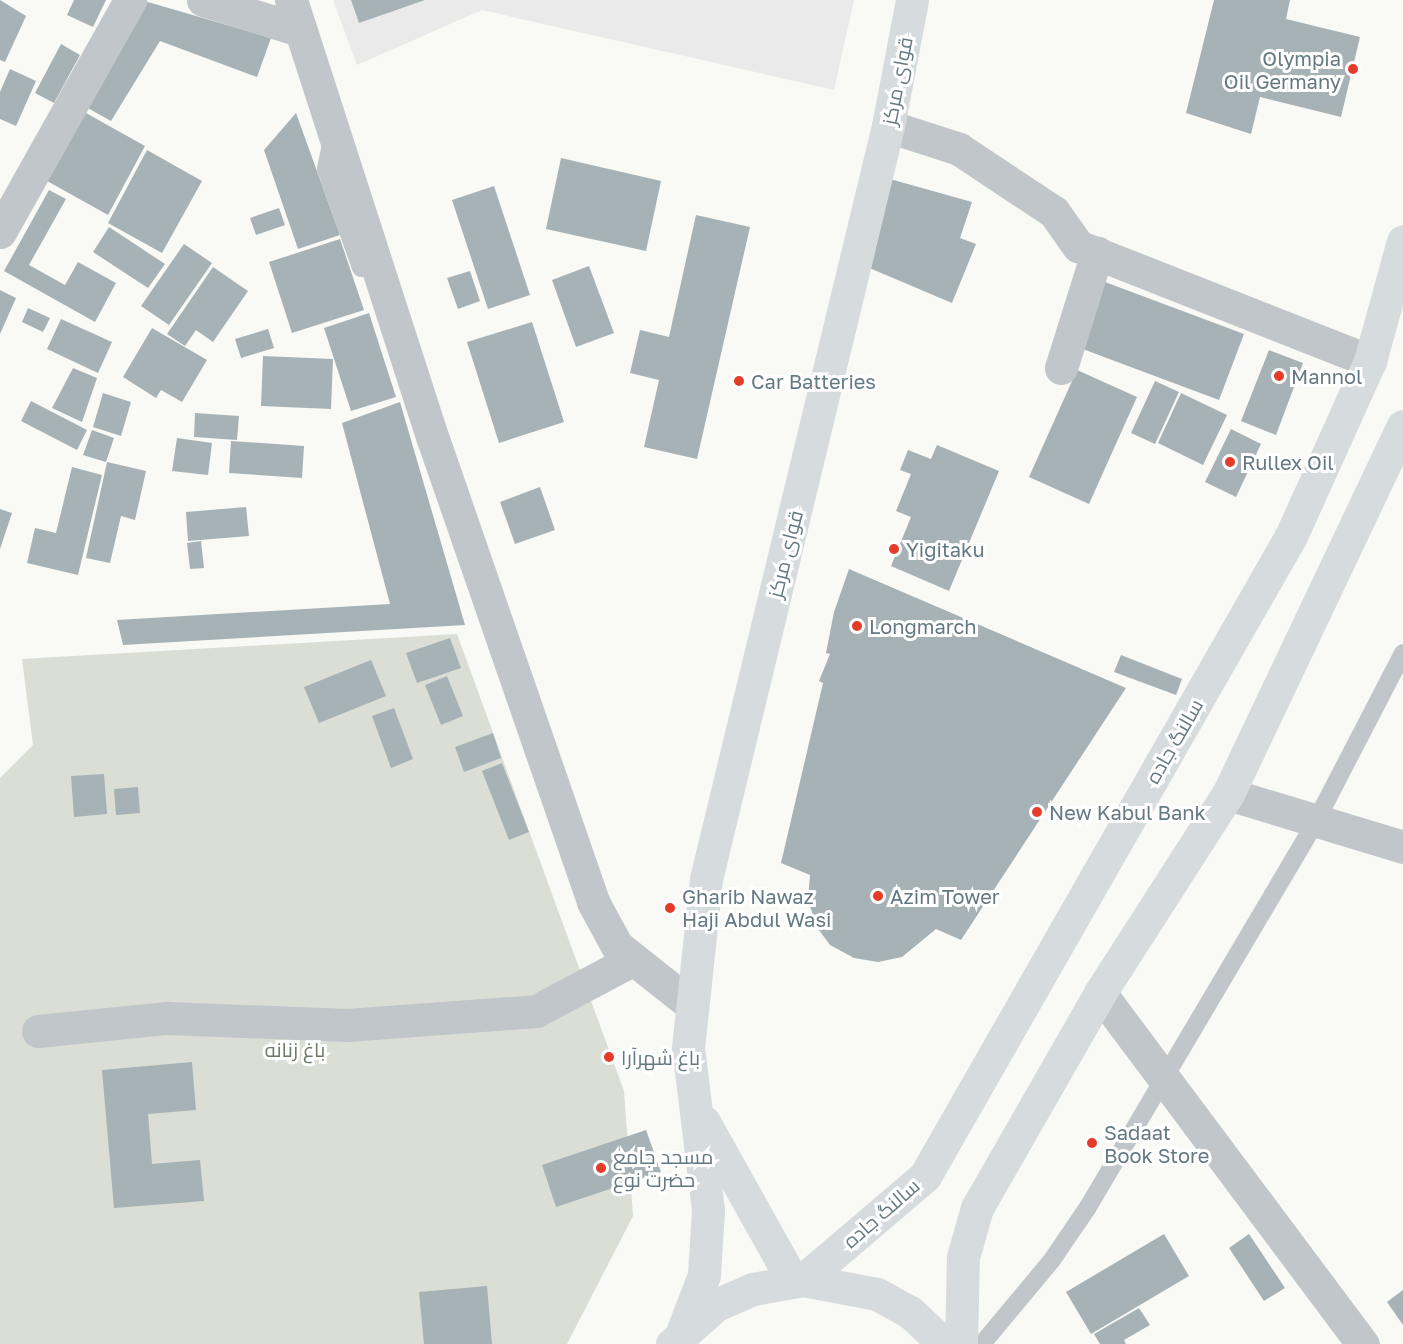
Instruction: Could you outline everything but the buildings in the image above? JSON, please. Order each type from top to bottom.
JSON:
[{"type":"main road","name":"قوای مرکز","points":[[678,1337],[704,1275],[708,1210],[698,1110],[688,1048],[689,1004],[706,879],[888,126],[912,0]]},
{"type":"main road","name":"سالنگ جاده","points":[[798,1280],[925,1176],[1291,536],[1370,361],[1403,241]]},
{"type":"main road","points":[[961,1344],[963,1257],[977,1208],[1100,993],[1228,795],[1403,426]]},
{"type":"main road","points":[[698,1110],[798,1280]]},
{"type":"main road","points":[[678,1337],[716,1305],[753,1288],[798,1280],[877,1294],[910,1312],[944,1344]]},
{"type":"street","points":[[0,232],[130,0]]},
{"type":"street","points":[[203,0],[296,15],[409,365],[593,902],[617,946],[689,1004]]},
{"type":"street","points":[[888,126],[959,149],[1054,212],[1078,246],[1370,361]]},
{"type":"street","points":[[1061,368],[1097,254]]},
{"type":"street","points":[[1228,795],[1403,847]]},
{"type":"street","points":[[38,1031],[167,1018],[347,1025],[536,1011],[632,960]]},
{"type":"street","points":[[1100,993],[1363,1344]]},
{"type":"lane","points":[[982,1344],[1053,1260],[1316,821],[1403,654]]},
{"type":"shaded area","points":[[333,0],[854,0],[834,90],[482,10],[357,65]]},
{"type":"green space","name":"باغ زنانه","points":[[457,634],[624,1091],[633,1216],[567,1344],[0,1344],[0,778],[33,745],[22,659]]},
{"type":"place","name":"Olympia Oil Germany","points":[[1353,69]]},
{"type":"place","name":"Mannol","points":[[1279,376]]},
{"type":"place","name":"Car Batteries","points":[[739,381]]},
{"type":"place","name":"Rullex Oil","points":[[1230,462]]},
{"type":"place","name":"Yigitaku","points":[[894,549]]},
{"type":"place","name":"Longmarch","points":[[857,626]]},
{"type":"place","name":"New Kabul Bank","points":[[1037,812]]},
{"type":"place","name":"Azim Tower","points":[[878,896]]},
{"type":"place","name":"Gharib Nawaz Haji Abdul Wasi","points":[[670,908]]},
{"type":"place","name":"باغ شهرآرا","points":[[609,1057]]},
{"type":"place","name":"Sadaat Book Store","points":[[1092,1143]]},
{"type":"place","name":"مسجد جامع حضرت نوع","points":[[601,1168]]}]
